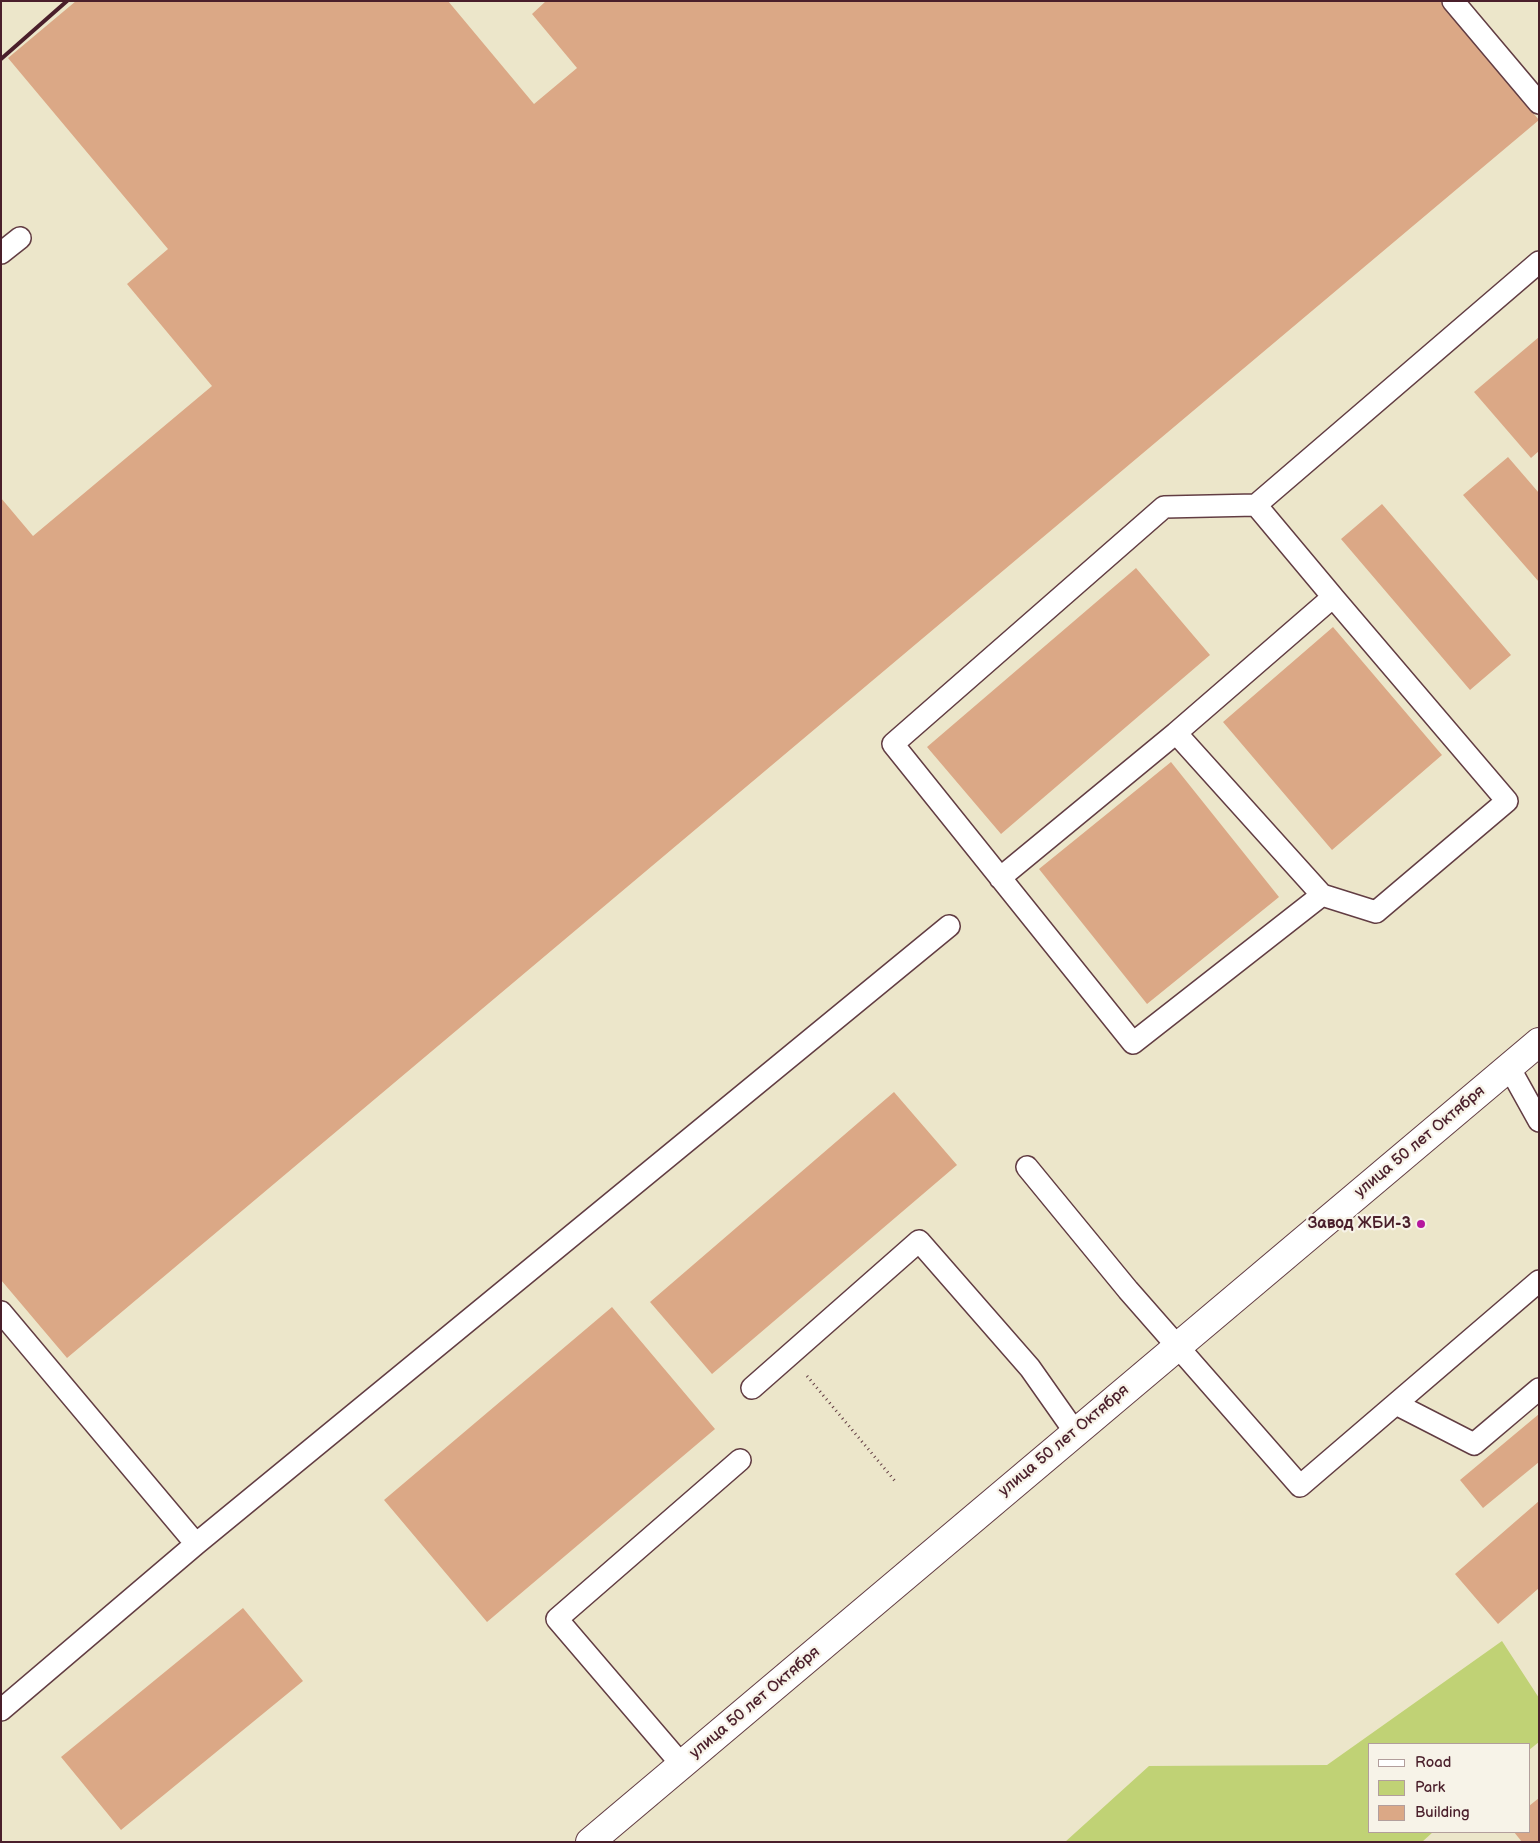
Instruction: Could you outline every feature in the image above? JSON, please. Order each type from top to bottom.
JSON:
[{"type":"main road","name":"улица 50 лет Октября","points":[[590,1842],[1539,1042]]},
{"type":"lane","points":[[1453,1],[1539,103]]},
{"type":"lane","points":[[1,253],[20,238]]},
{"type":"lane","points":[[1322,895],[1133,1043],[893,744],[1164,507],[1256,505],[1539,262]]},
{"type":"lane","points":[[1176,733],[1322,895],[1376,912],[1506,801],[1256,505]]},
{"type":"lane","points":[[1000,878],[1176,733],[1333,598]]},
{"type":"lane","points":[[1,1710],[196,1544],[949,926]]},
{"type":"lane","points":[[1509,1067],[1539,1121]]},
{"type":"lane","points":[[1027,1167],[1128,1290],[1300,1486],[1539,1281]]},
{"type":"lane","points":[[752,1388],[919,1242],[1030,1368],[1075,1432]]},
{"type":"lane","points":[[1,1312],[196,1544]]},
{"type":"lane","points":[[1396,1404],[1474,1444],[1539,1389]]},
{"type":"lane","points":[[682,1764],[557,1619],[740,1460]]},
{"type":"path","points":[[790,1356],[895,1481]]},
{"type":"green space","points":[[1502,1641],[1539,1698],[1539,1742],[1530,1749],[1530,1743],[1368,1743],[1368,1833],[1432,1833],[1422,1842],[1065,1842],[1149,1766],[1327,1765]]},
{"type":"building","points":[[76,1],[448,1],[534,104],[577,68],[532,14],[546,1],[1440,1],[1539,120],[67,1358],[1,1280],[1,498],[33,536],[212,386],[127,284],[168,249],[8,58]]},
{"type":"building","points":[[1539,337],[1539,451],[1531,458],[1474,392]]},
{"type":"building","points":[[1508,457],[1539,493],[1539,582],[1463,495]]},
{"type":"building","points":[[1382,504],[1511,655],[1470,690],[1341,539]]},
{"type":"building","points":[[1136,568],[1210,655],[1001,834],[927,747]]},
{"type":"building","points":[[1333,627],[1442,755],[1332,850],[1223,722]]},
{"type":"building","points":[[1171,762],[1279,897],[1147,1004],[1039,869]]},
{"type":"building","points":[[894,1092],[957,1165],[712,1374],[650,1302]]},
{"type":"building","points":[[612,1307],[715,1429],[487,1622],[384,1500]]},
{"type":"building","points":[[1539,1414],[1539,1462],[1483,1508],[1460,1480]]},
{"type":"building","points":[[1539,1501],[1539,1588],[1498,1624],[1455,1574]]},
{"type":"building","points":[[243,1608],[303,1681],[121,1830],[61,1757]]},
{"type":"building","points":[[1539,1798],[1539,1842],[1522,1842],[1515,1833],[1530,1833],[1530,1805]]},
{"type":"railway","points":[[1,59],[67,1]]},
{"type":"place","name":"Завод ЖБИ-3","points":[[1421,1224]]}]
